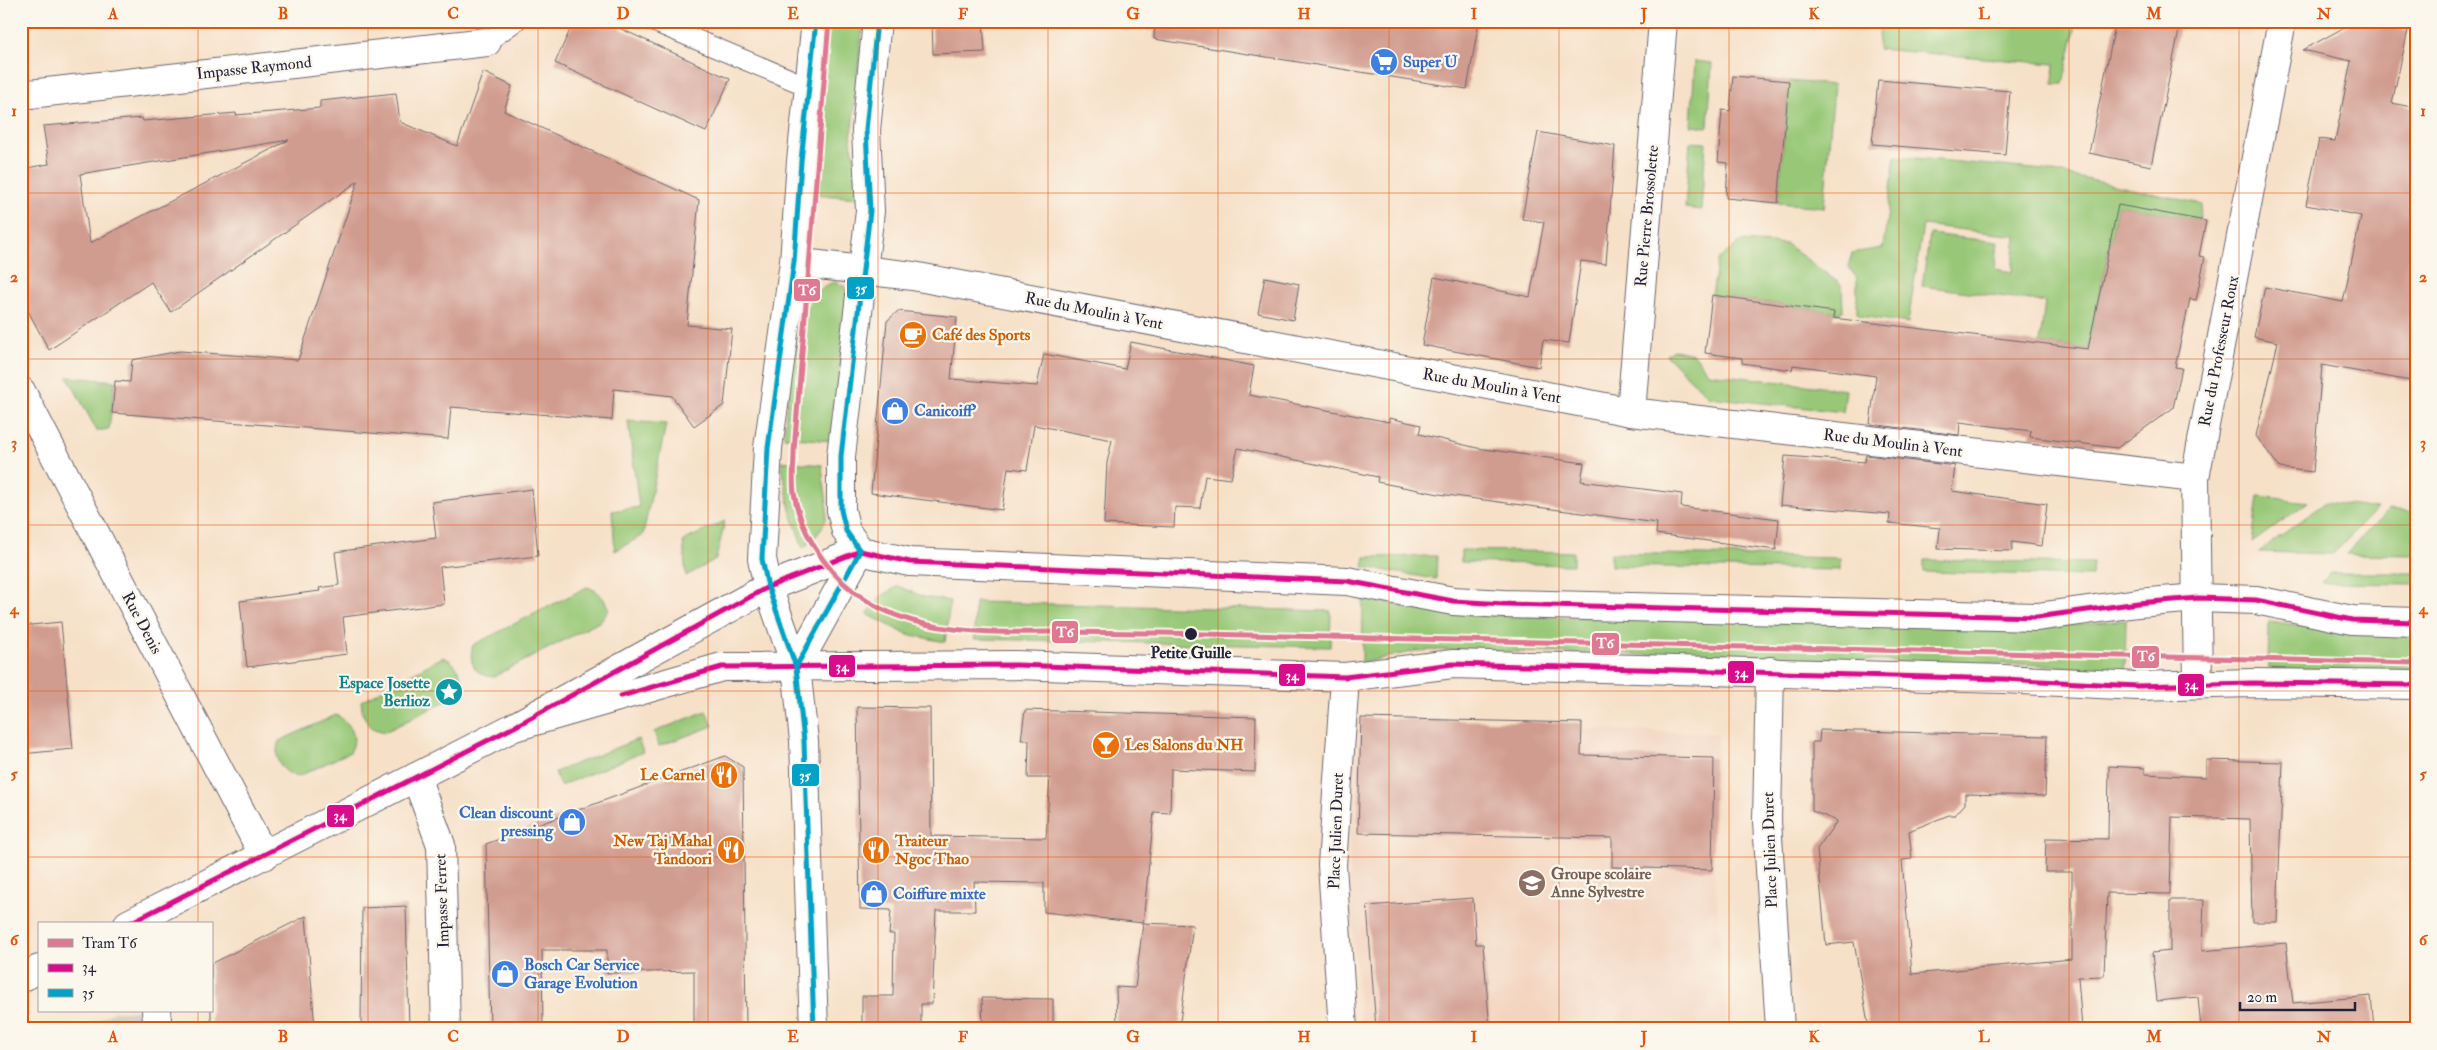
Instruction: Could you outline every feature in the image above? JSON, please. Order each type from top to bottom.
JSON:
[{"type":"street","points":[[814,1029],[804,741],[796,668],[768,587],[762,558],[768,448],[794,262],[800,170],[816,21]]},
{"type":"street","points":[[860,551],[846,531],[841,510],[841,456],[870,211],[866,130],[877,21]]},
{"type":"street","name":"Rue Pierre Brossolette","points":[[1631,412],[1663,21]]},
{"type":"street","name":"Rue du Professeur Roux","points":[[2198,684],[2195,478],[2282,21]]},
{"type":"street","name":"Impasse Raymond","points":[[21,95],[487,42]]},
{"type":"street","name":"Rue du Moulin à Vent","points":[[794,262],[913,276],[1363,363],[1631,412],[2195,478]]},
{"type":"street","name":"Rue Denis","points":[[21,391],[264,856]]},
{"type":"street","points":[[796,668],[860,551]]},
{"type":"street","points":[[132,922],[264,856],[514,726],[768,587],[860,551],[910,562],[1347,581],[1452,601],[1504,604],[2038,617],[2138,603],[2198,598],[2256,600],[2352,620],[2416,622]]},
{"type":"street","points":[[514,726],[722,667],[796,668],[1016,665],[1345,677],[1453,664],[1770,671],[2004,679],[2128,686],[2198,684],[2416,685]]},
{"type":"street","name":"Place Julien Duret","points":[[1770,671],[1767,821],[1780,1029]]},
{"type":"street","name":"Place Julien Duret","points":[[1344,693],[1332,865],[1344,1029]]},
{"type":"street","name":"Impasse Ferret","points":[[416,777],[441,845],[446,1029]]},
{"type":"street","points":[[21,978],[38,970]]},
{"type":"street","points":[[156,1012],[158,1029]]},
{"type":"lane","points":[[487,42],[516,21]]},
{"type":"lane","points":[[652,21],[810,87]]},
{"type":"shaded area","points":[[2122,21],[2254,21],[2251,37]]},
{"type":"shaded area","name":"Groupe scolaire Anne Sylvestre","points":[[1350,719],[1718,734],[1714,870],[1728,1029],[1361,1029],[1350,895]]},
{"type":"shaded area","points":[[113,1012],[145,1012],[146,1029],[82,1029]]},
{"type":"green space","points":[[826,21],[863,21],[851,141],[858,178],[858,198],[811,194]]},
{"type":"green space","points":[[1880,21],[2077,21],[2063,84],[2053,84],[2054,64],[1878,49]]},
{"type":"green space","points":[[1695,61],[1712,63],[1708,127],[1691,126]]},
{"type":"green space","points":[[1789,81],[1834,85],[1824,207],[1778,203]]},
{"type":"green space","points":[[1690,142],[1706,143],[1701,210],[1685,208]]},
{"type":"green space","points":[[1895,156],[2044,170],[2202,204],[2199,220],[2118,205],[2088,349],[2040,343],[2045,302],[1922,286],[1930,234],[1998,242],[1995,269],[2012,272],[2016,236],[1923,225],[1908,323],[1860,316],[1857,313],[1857,278],[1848,267],[1852,253],[1883,248]]},
{"type":"green space","points":[[1741,241],[1786,244],[1842,286],[1843,311],[1839,313],[1712,295],[1718,260]]},
{"type":"green space","points":[[835,282],[844,286],[847,293],[833,441],[784,437],[793,349],[799,326],[808,306],[819,290]]},
{"type":"green space","points":[[1674,350],[1694,354],[1708,373],[1846,390],[1843,412],[1709,397],[1666,355]]},
{"type":"green space","points":[[68,377],[115,381],[109,429],[97,431]]},
{"type":"green space","points":[[628,421],[666,424],[643,535],[615,551],[612,511],[639,507]]},
{"type":"green space","points":[[781,461],[822,465],[827,500],[826,519],[815,538],[803,548],[790,510]]},
{"type":"green space","points":[[2258,496],[2308,502],[2252,543]]},
{"type":"green space","points":[[2326,502],[2377,509],[2333,554],[2259,552]]},
{"type":"green space","points":[[2388,510],[2416,513],[2416,555],[2346,554]]},
{"type":"green space","points":[[725,521],[716,559],[686,576],[683,541]]},
{"type":"green space","points":[[1461,550],[1573,552],[1573,565],[1461,562]]},
{"type":"green space","points":[[1611,553],[1840,558],[1840,570],[1611,566]]},
{"type":"green space","points":[[1437,556],[1436,579],[1363,567],[1365,557]]},
{"type":"green space","points":[[1924,560],[2093,563],[2092,576],[1924,572]]},
{"type":"green space","points":[[2330,573],[2416,573],[2416,584],[2322,583]]},
{"type":"green space","points":[[898,586],[924,597],[950,601],[945,642],[906,634],[867,614],[880,597]]},
{"type":"green space","points":[[587,587],[601,596],[609,610],[601,621],[493,677],[481,674],[474,667],[471,657],[473,645]]},
{"type":"green space","points":[[1363,598],[1415,609],[1451,614],[2038,628],[2126,620],[2125,671],[2046,665],[1445,650],[1415,651],[1362,663]]},
{"type":"green space","points":[[975,602],[1331,611],[1330,647],[974,639]]},
{"type":"green space","points":[[2269,621],[2343,632],[2416,635],[2416,671],[2268,669]]},
{"type":"green space","points":[[443,657],[455,665],[461,677],[464,686],[458,695],[385,732],[371,728],[363,715],[361,701]]},
{"type":"green space","points":[[706,711],[713,726],[659,746],[654,732]]},
{"type":"green space","points":[[336,715],[346,722],[352,731],[354,741],[350,752],[297,777],[282,768],[277,754],[279,741]]},
{"type":"green space","points":[[638,739],[643,752],[560,786],[555,772]]},
{"type":"building","points":[[574,21],[604,21],[730,79],[706,132],[555,63]]},
{"type":"building","points":[[932,21],[983,21],[985,52],[933,54]]},
{"type":"building","name":"Super U","points":[[1155,21],[1479,21],[1467,89],[1154,39]]},
{"type":"building","points":[[2116,21],[2181,21],[2151,166],[2089,153]]},
{"type":"building","points":[[2356,21],[2408,30],[2392,103],[2416,108],[2416,382],[2322,365],[2313,472],[2280,468],[2256,436],[2278,342],[2254,337],[2265,287],[2343,302],[2361,216],[2306,205],[2319,139],[2335,141],[2351,61],[2303,50]]},
{"type":"building","points":[[483,72],[512,86],[504,111],[699,200],[687,325],[732,329],[724,405],[694,426],[672,396],[614,389],[612,420],[451,407],[448,439],[112,413],[115,381],[130,382],[132,360],[180,351],[298,360],[358,181],[171,312],[151,282],[49,350],[21,298],[21,169],[49,164],[43,126],[142,118],[143,121],[320,108],[320,101],[396,93],[400,122],[457,146]],"holes":[[[289,140],[90,243],[80,174]]]},
{"type":"building","points":[[1733,76],[1789,81],[1778,203],[1726,198],[1728,163],[1718,162],[1722,110],[1730,111]]},
{"type":"building","points":[[1878,80],[2010,91],[2005,155],[1872,144]]},
{"type":"building","points":[[1538,132],[1615,146],[1606,264],[1581,261],[1569,343],[1543,340],[1539,367],[1422,345],[1434,277],[1530,297],[1544,222],[1522,219]]},
{"type":"building","points":[[2118,205],[2206,221],[2199,256],[2205,257],[2196,300],[2190,299],[2175,367],[2182,368],[2173,408],[2117,448],[2030,437],[2031,431],[1960,422],[1959,435],[1870,424],[1876,376],[1793,365],[1792,370],[1742,363],[1742,358],[1705,353],[1712,295],[1834,312],[1833,318],[2088,349]]},
{"type":"building","points":[[1265,277],[1299,284],[1293,320],[1258,313]]},
{"type":"building","points":[[898,311],[957,317],[951,379],[1037,386],[1044,354],[1125,369],[1131,342],[1254,366],[1249,395],[1389,422],[1389,418],[1421,425],[1419,434],[1477,448],[1584,463],[1581,481],[1682,494],[1681,507],[1779,519],[1776,550],[1656,534],[1657,523],[1439,494],[1377,482],[1378,477],[1238,448],[1231,479],[1205,476],[1200,508],[1175,507],[1174,527],[1104,524],[1107,463],[1112,440],[1034,425],[1027,470],[1008,468],[1002,510],[871,493],[887,321]]},
{"type":"building","points":[[1866,455],[1955,466],[1952,491],[2047,504],[2042,546],[2012,542],[2012,551],[1938,549],[1940,528],[1889,523],[1890,514],[1780,505],[1785,456],[1865,462]]},
{"type":"building","points":[[532,489],[538,556],[440,567],[444,604],[343,617],[347,654],[247,667],[240,601],[320,591],[319,588],[339,585],[335,552],[436,538],[432,502]]},
{"type":"building","points":[[61,622],[73,749],[21,754],[21,626]]},
{"type":"building","points":[[857,707],[930,708],[931,836],[1046,838],[1050,778],[1028,778],[1029,740],[1021,740],[1025,710],[1256,717],[1255,772],[1171,769],[1170,813],[1154,812],[1143,923],[1044,912],[1044,883],[974,882],[975,911],[936,911],[932,1004],[921,1004],[921,1029],[862,1029],[862,996],[893,996],[894,934],[889,934],[891,910],[860,909]]},
{"type":"building","points":[[1361,718],[1582,723],[1581,755],[1714,758],[1712,870],[1612,867],[1612,838],[1358,833]]},
{"type":"building","points":[[1820,730],[2047,736],[2045,796],[1965,794],[1965,804],[1955,815],[1949,815],[1909,831],[1912,859],[1902,860],[1912,974],[2072,959],[2072,872],[2045,872],[2046,838],[2108,839],[2109,766],[2145,768],[2145,774],[2206,777],[2206,760],[2283,762],[2277,922],[2252,922],[2250,819],[2172,817],[2170,894],[2107,893],[2104,976],[2078,977],[2082,1029],[1869,1029],[1854,942],[1826,945],[1817,849],[1837,821],[1812,811],[1812,742],[1819,742]]},
{"type":"building","points":[[725,756],[743,767],[746,1029],[694,1029],[694,971],[607,973],[607,950],[542,950],[543,1029],[490,1029],[486,844]]},
{"type":"building","points":[[1473,898],[1476,944],[1483,944],[1490,1029],[1376,1029],[1367,906]]},
{"type":"building","points":[[2170,900],[2204,900],[2202,951],[2286,943],[2293,1003],[2371,996],[2374,1029],[2201,1029],[2198,997],[2157,1001],[2152,953],[2170,951]]},
{"type":"building","points":[[406,906],[409,1029],[361,1029],[362,908]]},
{"type":"building","points":[[306,916],[315,1029],[211,1029],[212,963]]},
{"type":"building","points":[[1143,923],[1193,925],[1179,1029],[1143,1029],[1143,1025],[1117,1025],[1116,987],[1135,988]]},
{"type":"building","points":[[982,998],[1053,999],[1053,1029],[983,1029]]},
{"type":"tram line","name":"T6","points":[[829,21],[794,451],[794,493],[805,529],[824,561],[846,586],[872,604],[899,617],[929,625],[960,630],[992,632],[1161,633],[2416,663]]},
{"type":"transit line","name":"35","points":[[814,1029],[804,741],[796,667],[768,587],[762,559],[768,448],[794,262],[801,161],[816,21]]},
{"type":"transit line","name":"35","points":[[860,551],[846,531],[841,510],[841,456],[870,211],[866,130],[877,21]]},
{"type":"transit line","name":"34","points":[[132,922],[514,727],[768,587],[860,551],[910,562],[1347,581],[1453,601],[1504,604],[2037,617],[2138,603],[2198,598],[2256,600],[2352,620],[2416,622]]},
{"type":"transit line","name":"35","points":[[796,667],[860,551]]},
{"type":"transit line","name":"34","points":[[621,696],[722,667],[1016,665],[1345,677],[1453,664],[2004,679],[2137,686],[2252,683],[2416,685]]},
{"type":"place","name":"Super U","points":[[1384,62]]},
{"type":"place","name":"Café des Sports","points":[[913,335]]},
{"type":"place","name":"Canicoiff'","points":[[895,411]]},
{"type":"place","name":"Petite Guille","points":[[1191,634]]},
{"type":"place","name":"Espace Josette Berlioz","points":[[449,692]]},
{"type":"place","name":"Les Salons du NH","points":[[1106,745]]},
{"type":"place","name":"Le Carnel","points":[[724,775]]},
{"type":"place","name":"Clean discount pressing","points":[[572,822]]},
{"type":"place","name":"New Taj Mahal Tandoori","points":[[731,850]]},
{"type":"place","name":"Traiteur Ngoc Thao","points":[[876,850]]},
{"type":"place","name":"Groupe scolaire Anne Sylvestre","points":[[1532,883]]},
{"type":"place","name":"Coiffure mixte","points":[[874,894]]},
{"type":"place","name":"Bosch Car Service Garage Evolution","points":[[505,974]]}]
